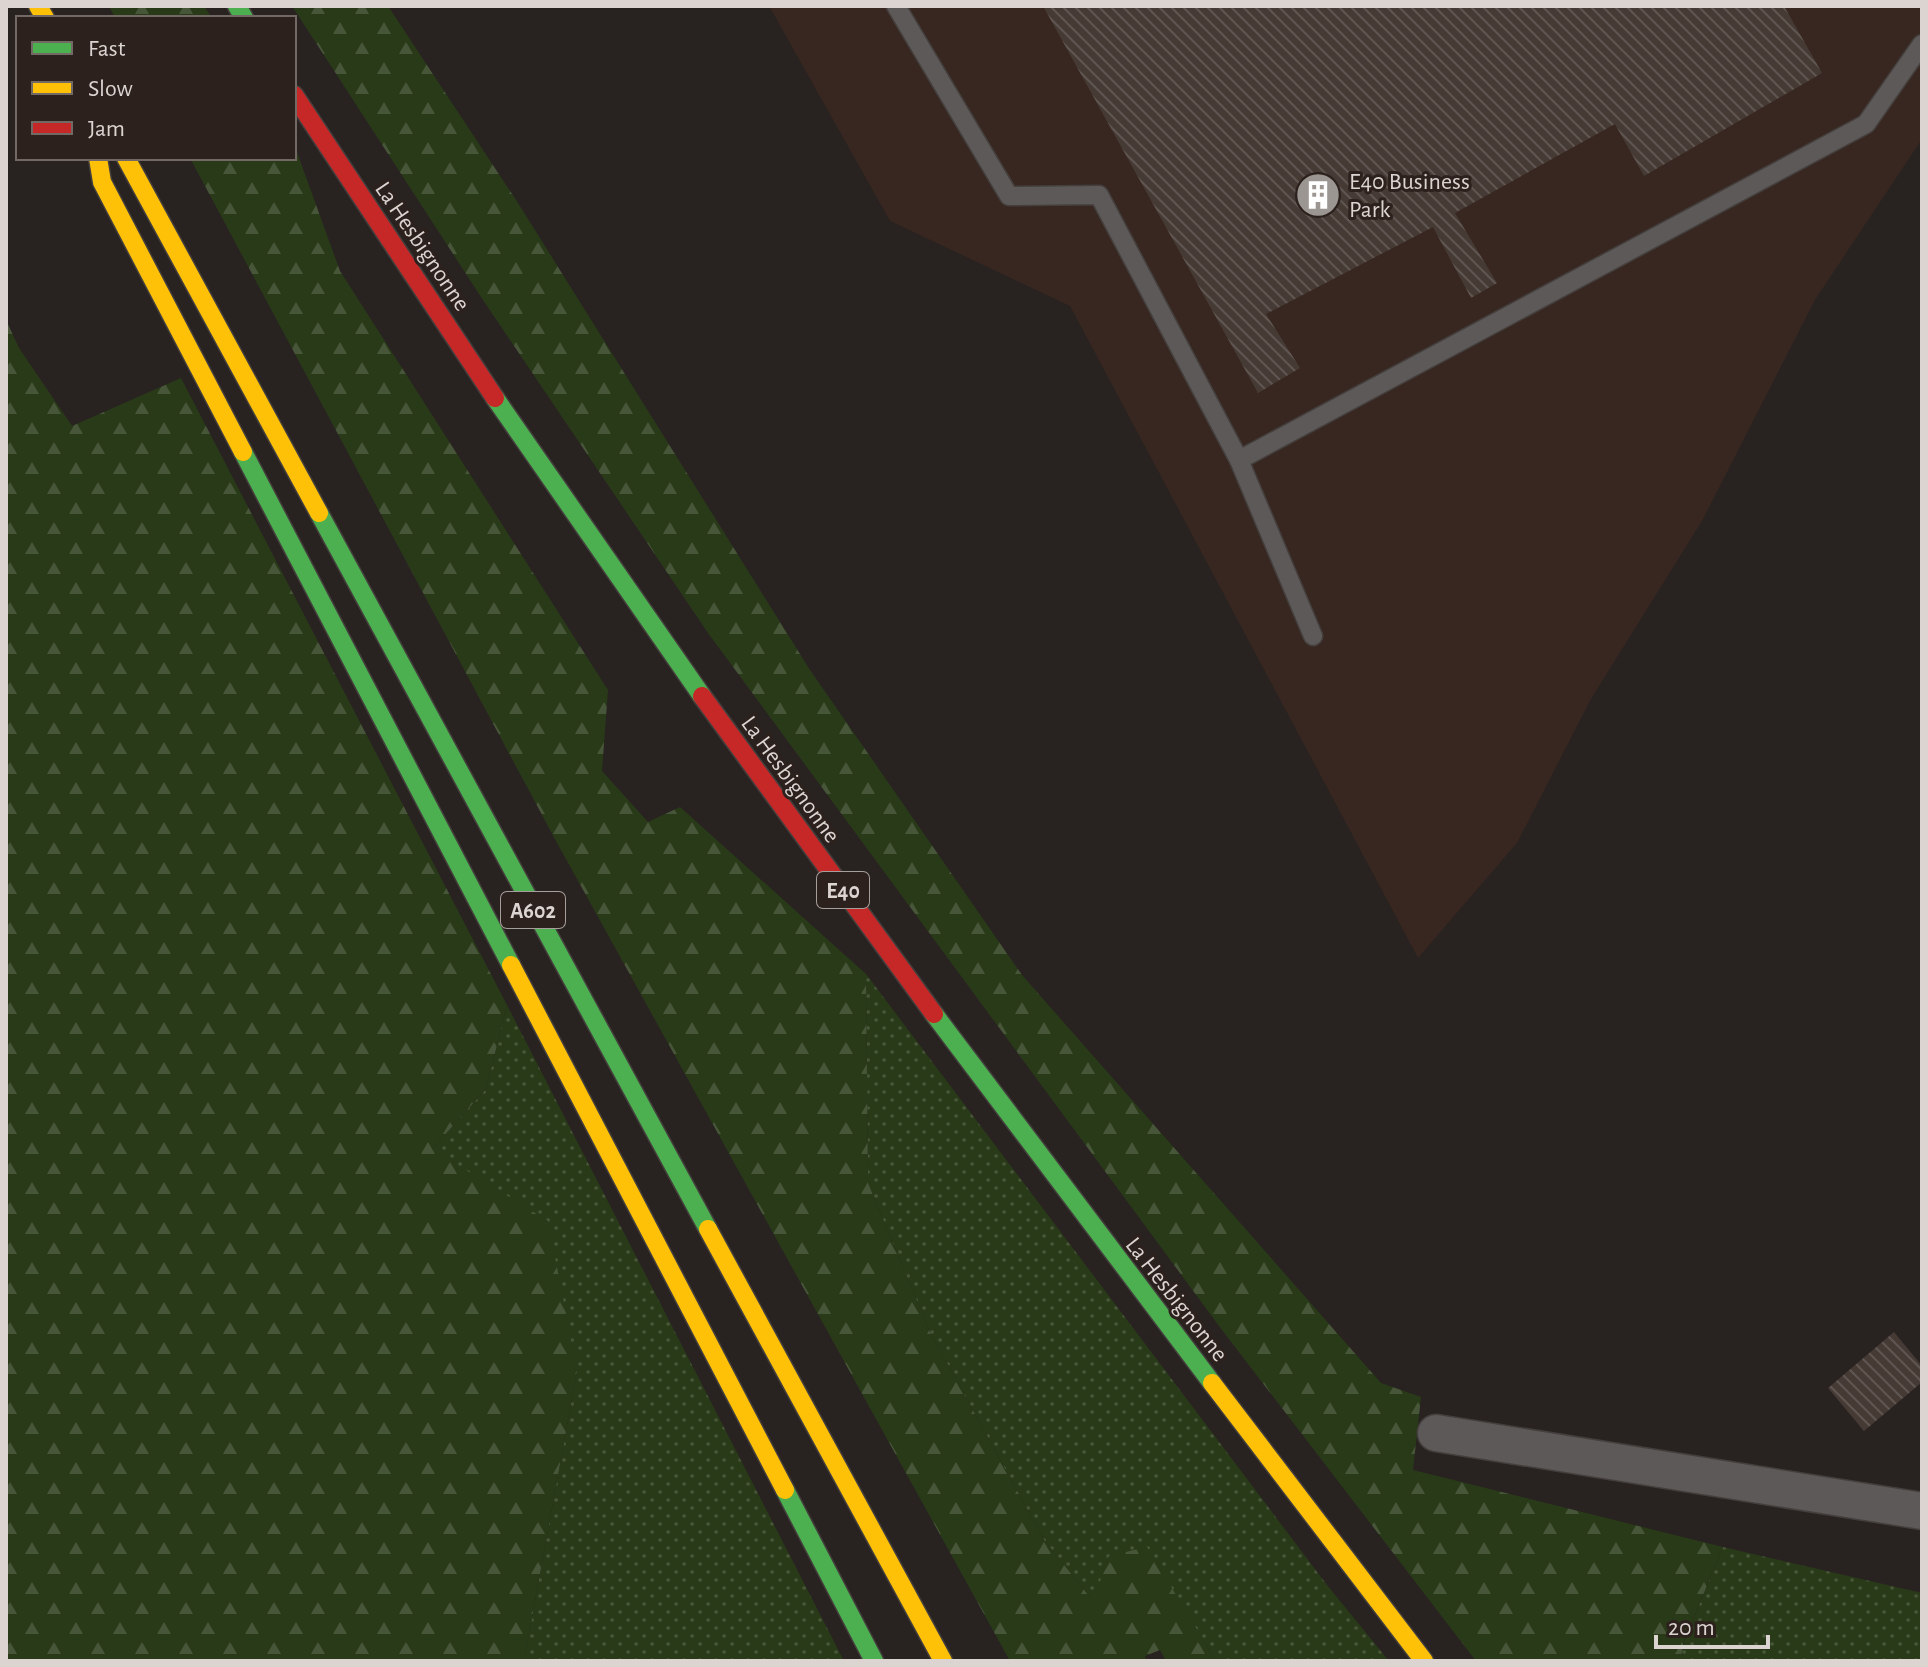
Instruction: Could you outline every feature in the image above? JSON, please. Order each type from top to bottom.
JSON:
[{"type":"highway","name":"La Hesbignonne","points":[[296,98],[682,670],[1056,1182],[1424,1661]]},
{"type":"highway","points":[[98,160],[102,182],[874,1661]]},
{"type":"highway","name":"A602","points":[[127,160],[943,1661]]},
{"type":"street","points":[[1436,1433],[1922,1511]]},
{"type":"lane","points":[[896,6],[1009,196],[1099,195],[1239,460],[1313,636]]},
{"type":"lane","points":[[1239,460],[1866,124],[1922,44]]},
{"type":"shaded area","points":[[769,6],[1922,6],[1922,139],[1815,300],[1702,521],[1591,699],[1517,843],[1418,958],[1070,306],[890,221]]},
{"type":"green space","points":[[109,6],[204,6],[211,16],[114,16]]},
{"type":"green space","points":[[292,6],[388,6],[518,203],[810,670],[1022,975],[1381,1383],[1421,1397],[1413,1470],[1723,1547],[1684,1641],[1680,1661],[1476,1661],[1222,1330],[708,633],[481,297]]},
{"type":"green space","points":[[296,150],[340,271],[608,690],[602,771],[648,822],[680,807],[866,974],[868,1183],[929,1330],[1044,1540],[1093,1601],[1109,1556],[1147,1547],[1216,1661],[1166,1661],[1160,1650],[1145,1656],[1146,1661],[1010,1661],[556,841],[191,160],[296,160]]},
{"type":"green space","points":[[6,320],[19,348],[72,426],[181,378],[507,1005],[486,1089],[432,1149],[548,1221],[577,1371],[524,1661],[6,1661]]},
{"type":"green space","points":[[866,974],[1327,1585],[1389,1661],[1216,1661],[1147,1548],[1093,1601],[1044,1540],[929,1330],[868,1183]]},
{"type":"green space","points":[[507,1005],[844,1661],[524,1661],[577,1371],[432,1149],[486,1089]]},
{"type":"green space","points":[[1723,1547],[1922,1593],[1922,1661],[1680,1661],[1684,1642]]},
{"type":"building","name":"E40 Business Park","points":[[1043,6],[1784,6],[1822,73],[1644,176],[1615,124],[1455,213],[1497,283],[1471,298],[1433,227],[1266,314],[1300,368],[1258,393]]},
{"type":"building","points":[[1894,1332],[1922,1366],[1922,1382],[1864,1431],[1828,1388]]},
{"type":"traffic: fast","points":[[237,6],[243,16]]},
{"type":"traffic: fast","points":[[495,398],[702,696]]},
{"type":"traffic: fast","points":[[243,452],[511,965]]},
{"type":"traffic: fast","points":[[319,513],[708,1229]]},
{"type":"traffic: fast","points":[[934,1014],[1212,1383]]},
{"type":"traffic: fast","points":[[785,1490],[874,1661]]},
{"type":"traffic: slow","points":[[38,6],[44,16]]},
{"type":"traffic: slow","points":[[98,160],[102,182],[243,452]]},
{"type":"traffic: slow","points":[[127,160],[319,513]]},
{"type":"traffic: slow","points":[[511,965],[785,1490]]},
{"type":"traffic: slow","points":[[708,1229],[943,1661]]},
{"type":"traffic: slow","points":[[1212,1383],[1424,1661]]},
{"type":"traffic: jam","points":[[296,98],[495,398]]},
{"type":"traffic: jam","points":[[702,696],[934,1014]]},
{"type":"place","name":"E40 Business Park","points":[[1318,195]]}]
